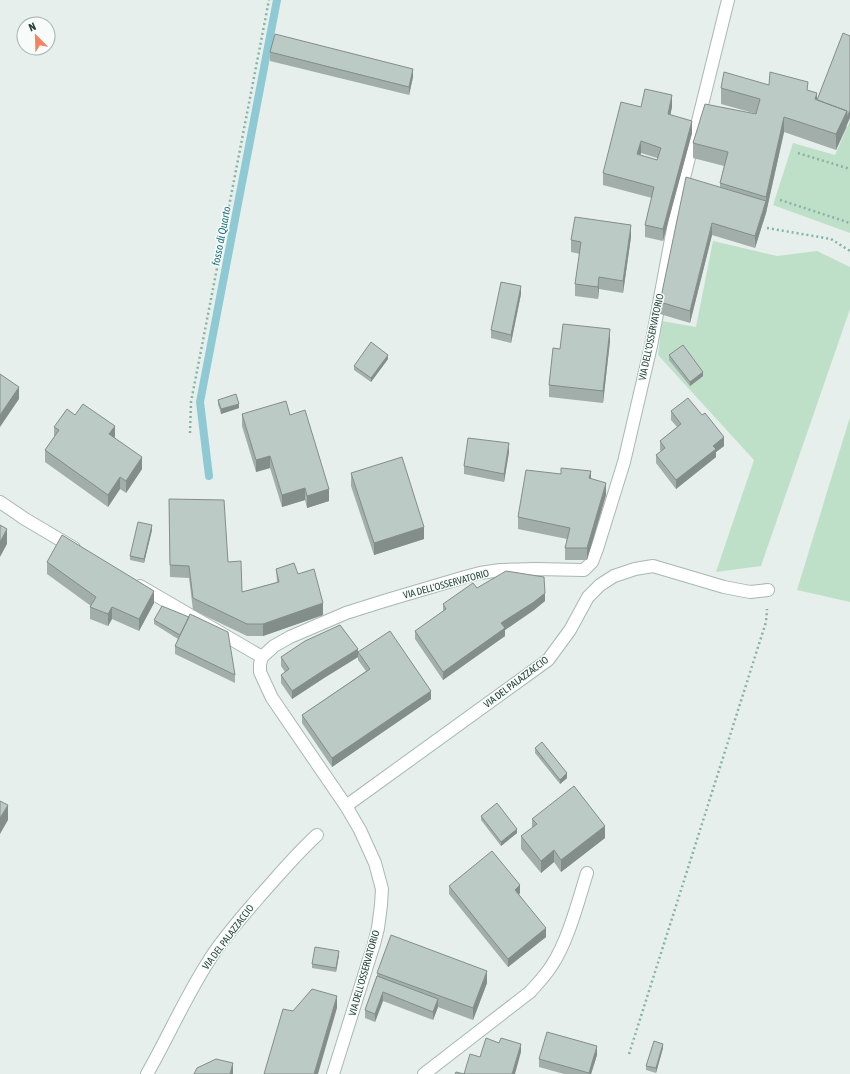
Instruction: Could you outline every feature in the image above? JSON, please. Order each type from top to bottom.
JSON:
[{"type":"street","name":"VIA DELL'OSSERVATORIO","points":[[333,1074],[374,944],[378,928],[382,889],[375,863],[360,830],[346,806],[272,698],[260,672],[262,657],[274,646],[290,637],[346,613],[465,577],[500,570],[584,570],[592,562],[624,462],[650,346],[678,202],[728,0]]},
{"type":"street","points":[[0,502],[25,519],[86,554]]},
{"type":"street","name":"VIA DEL PALAZZACCIO","points":[[346,806],[548,660],[570,630],[588,597],[600,585],[614,576],[635,569],[653,566],[724,587],[750,592],[768,590]]},
{"type":"street","points":[[133,582],[262,657]]},
{"type":"street","name":"VIA DEL PALAZZACCIO","points":[[147,1074],[209,960],[222,942],[288,864],[317,834]]},
{"type":"street","points":[[424,1074],[530,992],[541,979],[552,965],[568,932],[587,873]]},
{"type":"path","points":[[190,433],[192,402],[269,0]]},
{"type":"path","points":[[798,153],[850,169]]},
{"type":"path","points":[[780,200],[850,223]]},
{"type":"path","points":[[767,228],[831,239],[850,251]]},
{"type":"path","points":[[629,1054],[766,622],[768,590]]},
{"type":"green space","points":[[850,121],[850,233],[773,205],[793,143],[835,155]]},
{"type":"green space","points":[[713,241],[777,256],[817,251],[850,267],[850,309],[761,566],[716,572],[754,460],[658,355],[662,321],[696,327]]},
{"type":"green space","points":[[850,417],[850,602],[797,590]]},
{"type":"building","points":[[843,33],[850,36],[850,110],[847,118],[847,111],[817,100]]},
{"type":"building","points":[[275,34],[413,69],[409,87],[270,52]]},
{"type":"building","points":[[724,72],[769,85],[770,72],[808,82],[807,90],[817,93],[815,99],[847,111],[836,134],[784,117],[766,197],[720,183],[728,152],[693,143],[705,104],[756,114],[760,99],[721,88]]},
{"type":"building","points":[[645,89],[672,95],[668,114],[692,121],[663,229],[645,225],[654,187],[603,173],[621,102],[641,107]],"holes":[[[641,141],[661,148],[657,160],[637,154]]]},
{"type":"building","points":[[686,177],[766,201],[755,236],[712,223],[690,311],[660,302]]},
{"type":"building","points":[[575,217],[631,225],[623,281],[599,277],[598,287],[575,284],[581,242],[571,240]]},
{"type":"building","points":[[501,282],[521,286],[511,335],[491,330]]},
{"type":"building","points":[[563,324],[610,329],[603,391],[549,385],[553,348],[560,349]]},
{"type":"building","points":[[371,342],[388,355],[371,378],[354,366]]},
{"type":"building","points":[[683,345],[703,372],[690,382],[669,355]]},
{"type":"building","points":[[0,374],[19,387],[0,415]]},
{"type":"building","points":[[236,394],[239,404],[221,409],[218,400]]},
{"type":"building","points":[[688,398],[702,415],[705,413],[724,437],[713,446],[716,449],[676,480],[656,455],[665,448],[660,441],[681,424],[671,411]]},
{"type":"building","points":[[286,401],[290,415],[305,410],[329,489],[307,496],[305,488],[282,495],[270,456],[256,460],[242,414]]},
{"type":"building","points":[[83,404],[115,426],[109,434],[142,457],[126,481],[120,477],[108,495],[45,450],[59,430],[54,427],[67,409],[75,415]]},
{"type":"building","points":[[468,438],[509,443],[504,474],[464,466]]},
{"type":"building","points":[[402,457],[424,527],[374,543],[351,473]]},
{"type":"building","points":[[561,468],[591,471],[589,478],[606,483],[587,548],[565,548],[570,528],[518,517],[526,470],[561,474]]},
{"type":"building","points":[[169,499],[224,500],[228,562],[241,561],[242,592],[279,582],[276,569],[294,563],[298,574],[314,569],[323,603],[263,624],[247,624],[193,598],[189,566],[170,565]]},
{"type":"building","points":[[138,522],[152,525],[144,559],[130,556]]},
{"type":"building","points":[[0,525],[7,529],[0,542]]},
{"type":"building","points":[[62,535],[154,591],[139,619],[112,607],[108,614],[90,607],[96,597],[47,562]]},
{"type":"building","points":[[506,571],[544,577],[545,593],[534,602],[501,623],[505,628],[443,672],[415,631],[446,609],[443,604],[473,583],[477,588]]},
{"type":"building","points":[[162,606],[189,617],[180,635],[154,620]]},
{"type":"building","points":[[190,614],[228,632],[235,675],[175,646]]},
{"type":"building","points":[[340,625],[358,649],[292,691],[281,675],[289,669],[281,657],[305,641]]},
{"type":"building","points":[[390,631],[431,691],[332,758],[302,715],[370,669],[358,652]]},
{"type":"building","points":[[542,742],[567,773],[560,780],[535,748]]},
{"type":"building","points":[[574,786],[605,826],[561,860],[554,850],[541,861],[521,836],[537,824],[532,819]]},
{"type":"building","points":[[0,801],[8,805],[0,818]]},
{"type":"building","points":[[497,803],[517,829],[501,842],[481,816]]},
{"type":"building","points":[[492,851],[520,885],[515,890],[546,928],[508,959],[449,886]]},
{"type":"building","points":[[391,935],[487,971],[473,1008],[377,973]]},
{"type":"building","points":[[315,947],[339,951],[336,968],[312,964]]},
{"type":"building","points":[[377,976],[438,999],[433,1012],[383,992],[375,1014],[365,1010]]},
{"type":"building","points":[[312,989],[337,996],[314,1074],[264,1074],[283,1009],[293,1011]]},
{"type":"building","points":[[547,1032],[597,1046],[589,1073],[539,1059]]},
{"type":"building","points":[[486,1038],[499,1043],[501,1038],[521,1044],[512,1074],[464,1074],[470,1054],[480,1057]]},
{"type":"building","points":[[654,1041],[663,1044],[656,1068],[646,1066]]},
{"type":"building","points":[[216,1059],[233,1063],[230,1074],[194,1074],[197,1068]]},
{"type":"waterway","name":"fosso di Quarto","points":[[209,476],[200,402],[277,0]]}]
